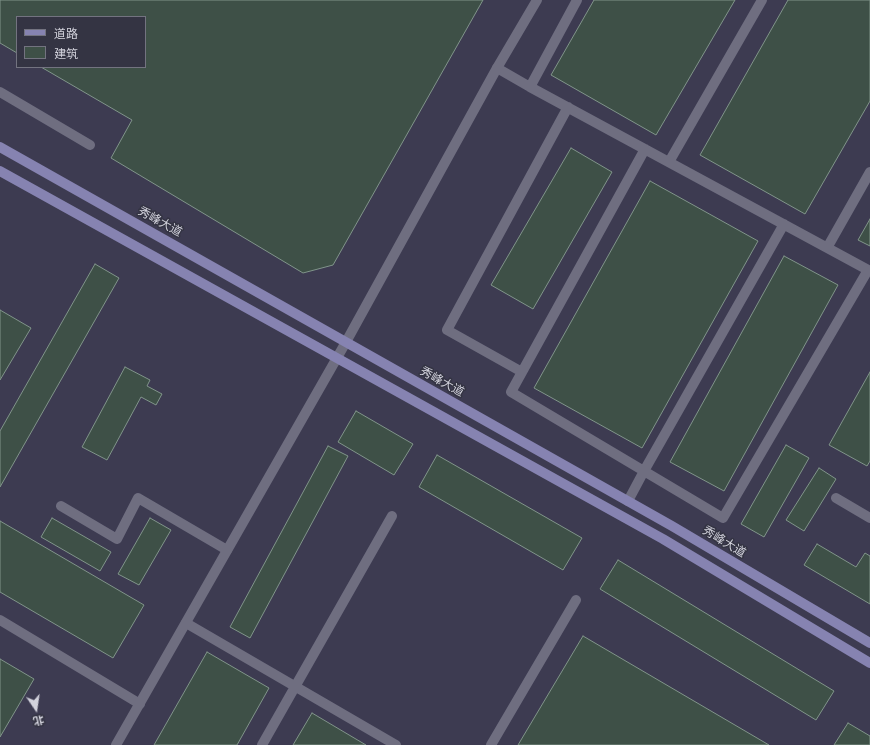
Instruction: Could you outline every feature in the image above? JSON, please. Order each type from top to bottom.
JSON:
[{"type":"main road","name":"秀峰大道","points":[[0,147],[628,501],[870,643]]},
{"type":"main road","points":[[0,171],[663,539],[870,664]]},
{"type":"street","points":[[116,745],[337,358],[497,68],[537,0]]},
{"type":"street","points":[[530,87],[577,0]]},
{"type":"street","points":[[669,162],[762,0]]},
{"type":"street","points":[[497,68],[869,271],[723,518],[511,392],[645,149]]},
{"type":"street","points":[[0,92],[90,145]]},
{"type":"street","points":[[522,372],[448,330],[568,107]]},
{"type":"street","points":[[827,248],[870,172]]},
{"type":"street","points":[[628,501],[784,224]]},
{"type":"street","points":[[62,506],[117,539],[138,498],[227,550]]},
{"type":"street","points":[[836,498],[870,518]]},
{"type":"street","points":[[262,745],[392,516]]},
{"type":"street","points":[[491,745],[576,600]]},
{"type":"street","points":[[0,620],[140,704]]},
{"type":"street","points":[[186,623],[396,745]]},
{"type":"shaded area","points":[[0,0],[870,0],[870,745],[0,745]]},
{"type":"building","points":[[0,0],[483,0],[333,265],[303,273],[111,158],[132,120],[43,68],[146,68],[146,16],[16,16],[16,52],[0,43]]},
{"type":"building","points":[[594,0],[735,0],[656,135],[551,75]]},
{"type":"building","points":[[788,0],[870,0],[870,101],[805,214],[700,155]]},
{"type":"building","points":[[571,148],[612,172],[533,309],[491,285]]},
{"type":"building","points":[[650,181],[758,241],[642,448],[534,388]]},
{"type":"building","points":[[870,219],[870,246],[858,240]]},
{"type":"building","points":[[784,256],[838,285],[724,491],[670,462]]},
{"type":"building","points":[[95,264],[119,278],[0,487],[0,431]]},
{"type":"building","points":[[0,310],[31,328],[0,380]]},
{"type":"building","points":[[125,367],[150,380],[147,386],[162,394],[156,405],[141,397],[107,460],[82,447]]},
{"type":"building","points":[[870,372],[870,461],[867,466],[829,445]]},
{"type":"building","points":[[356,411],[413,444],[394,475],[338,442]]},
{"type":"building","points":[[786,445],[809,458],[764,537],[741,524]]},
{"type":"building","points":[[328,446],[348,456],[250,638],[230,627]]},
{"type":"building","points":[[437,455],[582,538],[563,570],[419,487]]},
{"type":"building","points":[[819,468],[836,479],[804,531],[786,520]]},
{"type":"building","points":[[52,518],[111,552],[100,571],[41,537]]},
{"type":"building","points":[[150,518],[171,530],[139,585],[118,574]]},
{"type":"building","points":[[0,521],[144,605],[113,658],[0,592]]},
{"type":"building","points":[[817,544],[856,567],[865,553],[870,556],[870,604],[804,565]]},
{"type":"building","points":[[618,560],[834,691],[816,720],[600,589]]},
{"type":"building","points":[[583,636],[769,745],[518,745]]},
{"type":"building","points":[[207,652],[269,688],[237,745],[154,745]]},
{"type":"building","points":[[0,659],[34,679],[0,737]]},
{"type":"building","points":[[312,713],[366,745],[293,745]]},
{"type":"building","points":[[848,723],[870,736],[870,745],[834,745]]}]
